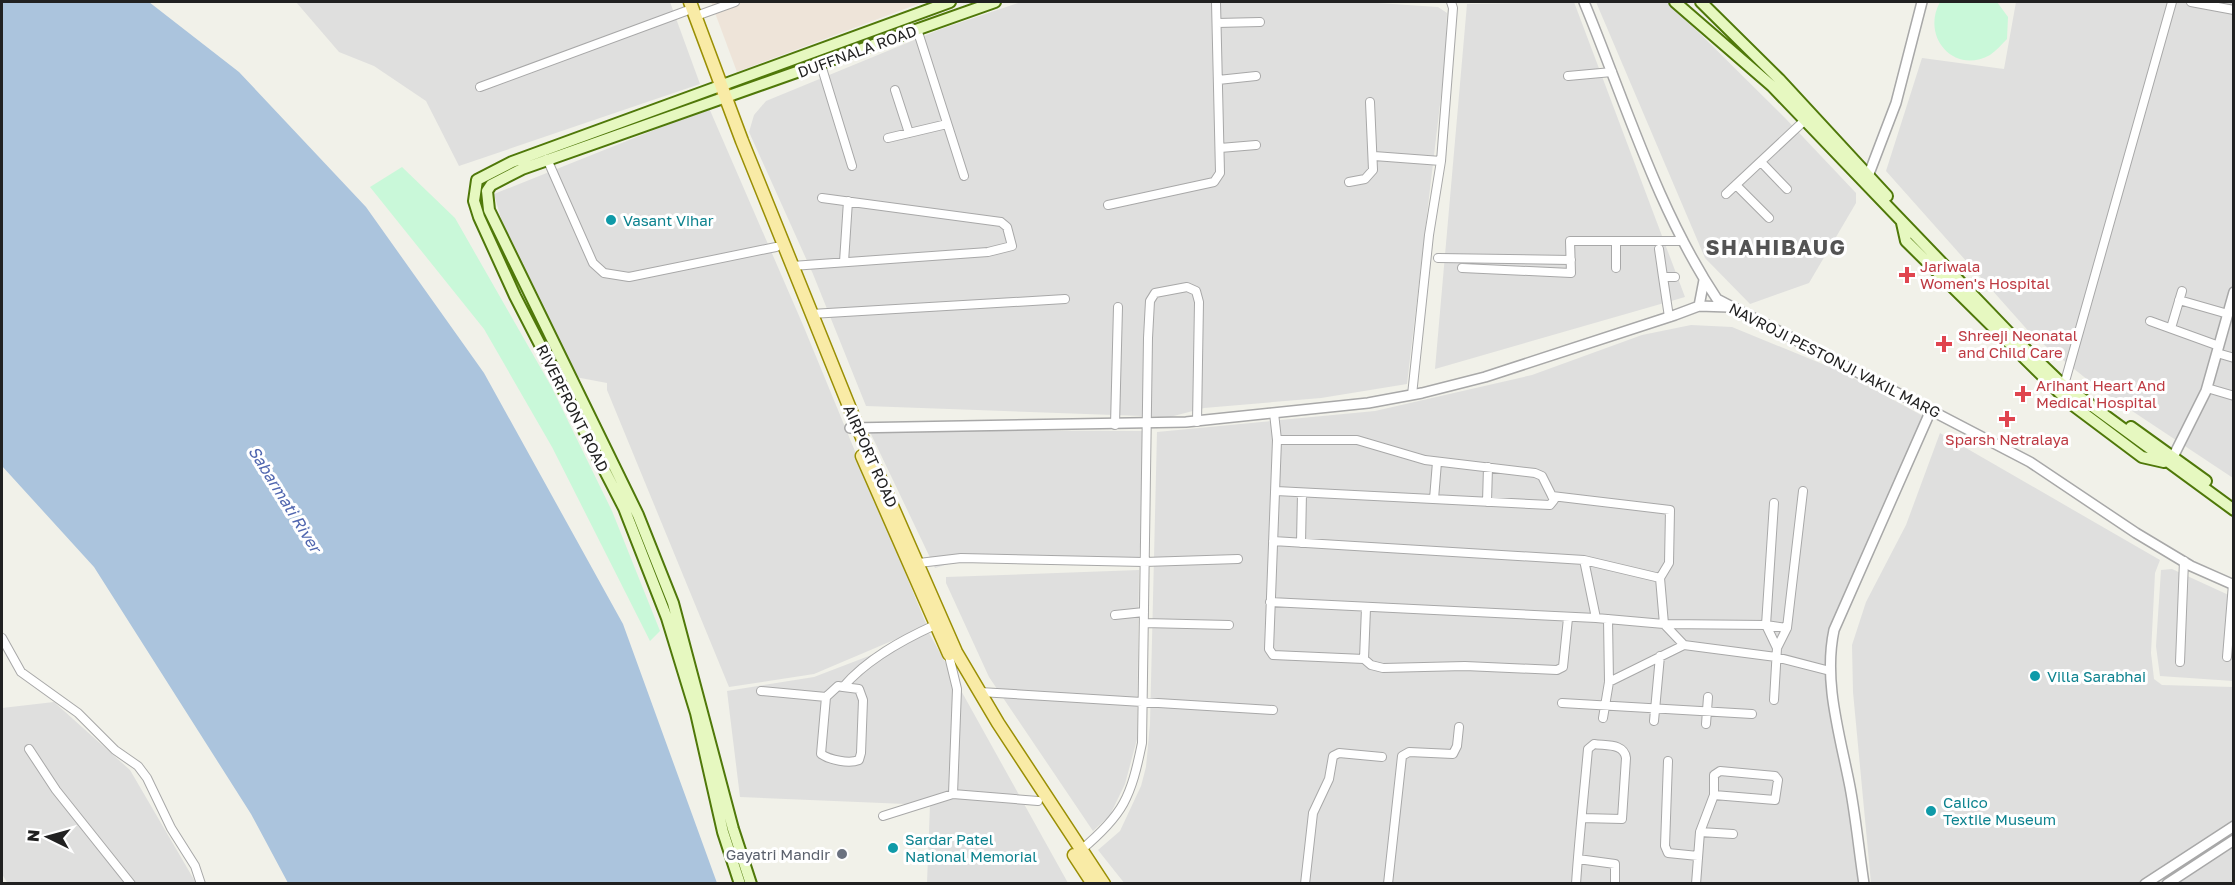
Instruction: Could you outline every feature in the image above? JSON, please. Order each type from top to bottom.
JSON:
[{"type":"main road","points":[[720,94],[950,2]]},
{"type":"main road","name":"DUFFNALA ROAD","points":[[720,94],[821,65],[995,2]]},
{"type":"main road","points":[[1675,2],[1772,86],[2066,378],[2234,510]]},
{"type":"main road","points":[[1701,2],[1779,79],[1902,222],[2062,384],[2234,502]]},
{"type":"main road","name":"AIRPORT ROAD","points":[[689,7],[776,248],[854,427],[949,656],[1038,801],[1093,884]]},
{"type":"main road","name":"AIRPORT ROAD","points":[[720,94],[812,314],[854,427],[919,563],[956,652],[1104,884]]},
{"type":"main road","name":"RIVERFRONT ROAD","points":[[720,94],[547,159],[490,185],[486,200],[638,515],[673,603],[733,829],[751,884]]},
{"type":"main road","name":"RIVERFRONT ROAD","points":[[720,94],[492,170],[477,180],[474,201],[515,296],[624,508],[667,618],[696,713],[723,832],[740,884]]},
{"type":"street","points":[[480,87],[689,7],[735,2]]},
{"type":"street","points":[[1108,205],[1214,182],[1220,173],[1216,2]]},
{"type":"street","points":[[1412,395],[1429,235],[1441,161],[1453,8],[1451,2]]},
{"type":"street","name":"NAVROJI PESTONJI VAKIL MARG","points":[[1584,2],[1683,240],[1704,280],[1717,298],[2030,462],[2136,533],[2184,561],[2233,584]]},
{"type":"street","points":[[1866,179],[1896,103],[1923,2]]},
{"type":"street","points":[[2066,378],[2172,2]]},
{"type":"street","points":[[2191,2],[2234,10]]},
{"type":"street","points":[[1217,23],[1260,22]]},
{"type":"street","points":[[917,29],[964,176]]},
{"type":"street","points":[[821,65],[852,166]]},
{"type":"street","points":[[1568,76],[1612,72]]},
{"type":"street","points":[[1218,80],[1256,76]]},
{"type":"street","points":[[895,90],[909,133]]},
{"type":"street","points":[[1349,182],[1357,182],[1370,177],[1374,156],[1370,102]]},
{"type":"street","points":[[1726,194],[1805,120]]},
{"type":"street","points":[[888,138],[947,124]]},
{"type":"street","points":[[1220,148],[1256,145]]},
{"type":"street","points":[[1374,156],[1441,161]]},
{"type":"street","points":[[547,159],[593,263],[604,273],[629,277],[776,248]]},
{"type":"street","points":[[1761,162],[1787,189]]},
{"type":"street","points":[[1736,185],[1769,218]]},
{"type":"street","points":[[792,266],[988,252],[1012,246],[1012,237],[1007,227],[1000,222],[822,198]]},
{"type":"street","points":[[844,262],[848,201]]},
{"type":"street","points":[[1462,268],[1571,273],[1570,241],[1683,240]]},
{"type":"street","points":[[1616,241],[1616,268]]},
{"type":"street","points":[[1659,249],[1669,317]]},
{"type":"street","points":[[1438,258],[1571,260]]},
{"type":"street","points":[[1663,278],[1675,277]]},
{"type":"street","points":[[1699,306],[1704,280]]},
{"type":"street","points":[[1081,850],[1121,810],[1133,786],[1142,743],[1150,301],[1155,293],[1187,287],[1196,291],[1199,302],[1197,422]]},
{"type":"street","points":[[2171,328],[2182,291]]},
{"type":"street","points":[[2172,460],[2207,388],[2234,292]]},
{"type":"street","points":[[812,314],[1065,299]]},
{"type":"street","points":[[2179,300],[2228,314]]},
{"type":"street","points":[[854,427],[1115,425],[1197,422],[1274,414],[1412,395],[1485,377],[1699,306],[1733,308]]},
{"type":"street","points":[[1115,425],[1118,307]]},
{"type":"street","points":[[2150,321],[2171,328],[2234,358]]},
{"type":"street","points":[[2207,388],[2234,396]]},
{"type":"street","points":[[1864,884],[1830,671],[1830,651],[1834,630],[1931,410]]},
{"type":"street","points":[[1274,414],[1277,440],[1276,491],[1269,649],[1273,655],[1364,659],[1371,665],[1383,668],[1465,666],[1561,669],[1568,618]]},
{"type":"street","points":[[1276,491],[1550,505],[1554,500],[1539,474],[1437,462],[1357,440],[1277,440]]},
{"type":"street","points":[[1434,499],[1437,462]]},
{"type":"street","points":[[1487,502],[1488,467]]},
{"type":"street","points":[[1774,700],[1777,648],[1787,627],[1803,491]]},
{"type":"street","points":[[1301,543],[1302,493]]},
{"type":"street","points":[[1552,496],[1670,510],[1669,563],[1660,578],[1664,624],[1684,645]]},
{"type":"street","points":[[1774,503],[1766,625],[1777,648]]},
{"type":"street","points":[[1273,540],[1584,560],[1660,578]]},
{"type":"street","points":[[919,563],[961,558],[1144,562],[1238,559]]},
{"type":"street","points":[[1584,560],[1596,618]]},
{"type":"street","points":[[2180,662],[2184,561]]},
{"type":"street","points":[[2228,657],[2233,584]]},
{"type":"street","points":[[1270,602],[1596,618],[1664,624],[1787,627]]},
{"type":"street","points":[[1364,659],[1366,608]]},
{"type":"street","points":[[1115,615],[1144,612]]},
{"type":"street","points":[[1604,718],[1608,682],[1608,619]]},
{"type":"street","points":[[1144,623],[1229,625]]},
{"type":"street","points":[[843,687],[856,672],[909,636],[936,625]]},
{"type":"street","points":[[2,638],[21,672],[78,713],[115,750],[138,766],[147,778],[171,828],[195,866],[201,884]]},
{"type":"street","points":[[1608,682],[1684,645],[1776,657],[1830,671]]},
{"type":"street","points":[[949,656],[957,689],[953,794]]},
{"type":"street","points":[[1654,721],[1660,656]]},
{"type":"street","points":[[838,686],[843,687],[860,689],[862,694],[859,760],[853,762],[826,757],[821,753],[826,697],[838,686]]},
{"type":"street","points":[[760,691],[826,697]]},
{"type":"street","points":[[980,692],[1273,710]]},
{"type":"street","points":[[1706,724],[1708,697]]},
{"type":"street","points":[[1562,703],[1752,714]]},
{"type":"street","points":[[1388,884],[1402,756],[1409,752],[1454,754],[1459,727]]},
{"type":"street","points":[[1576,884],[1582,818],[1590,745],[1620,747],[1625,752],[1626,758],[1622,819],[1582,818]]},
{"type":"street","points":[[29,749],[56,790],[131,884]]},
{"type":"street","points":[[1305,884],[1313,813],[1329,779],[1333,756],[1339,753],[1382,757]]},
{"type":"street","points":[[1668,761],[1665,846],[1668,853],[1673,855],[1698,856]]},
{"type":"street","points":[[1696,884],[1700,832],[1714,795],[1717,772],[1775,776],[1778,780],[1775,800],[1714,795]]},
{"type":"street","points":[[883,816],[953,794],[981,794],[1038,801]]},
{"type":"street","points":[[2145,884],[2234,826]]},
{"type":"street","points":[[1700,832],[1733,834]]},
{"type":"street","points":[[2167,884],[2234,840]]},
{"type":"street","points":[[1578,859],[1615,864],[1615,884]]},
{"type":"shaded area","points":[[296,2],[670,2],[700,84],[459,166],[426,101],[374,66],[339,52]]},
{"type":"shaded area","points":[[711,2],[923,2],[737,72]]},
{"type":"shaded area","points":[[1021,2],[1362,2],[1438,7],[1447,13],[1445,62],[1407,384],[1321,398],[1204,408],[1170,417],[866,406],[813,274],[749,132],[754,115],[766,101],[941,29]]},
{"type":"shaded area","points":[[1574,2],[1685,297],[1435,369],[1467,4]]},
{"type":"shaded area","points":[[1596,2],[1668,2],[1786,119],[1856,193],[1856,203],[1809,283],[1750,304],[1705,258]]},
{"type":"shaded area","points":[[2016,2],[2233,2],[2233,478],[2099,389],[2032,335],[1886,171],[1922,58],[2004,69]]},
{"type":"shaded area","points":[[709,108],[803,325],[927,626],[814,674],[729,687],[607,390],[607,383],[570,376],[526,306],[494,194]]},
{"type":"shaded area","points":[[1691,325],[1732,327],[1842,372],[1923,416],[1924,423],[1830,626],[1828,650],[1838,699],[1862,883],[1125,884],[1098,850],[1120,831],[1141,786],[1146,767],[1150,724],[1157,432],[1375,411],[1532,375],[1642,335]]},
{"type":"shaded area","points":[[893,430],[1147,431],[1139,563],[955,562],[935,568],[870,432]]},
{"type":"shaded area","points":[[1940,433],[2160,560],[2155,573],[2151,653],[2154,679],[2162,685],[2233,687],[2233,832],[2150,883],[1871,883],[1853,692],[1852,645],[1866,602],[1906,525]]},
{"type":"shaded area","points":[[2172,569],[2233,597],[2233,681],[2160,676],[2156,646],[2161,570]]},
{"type":"shaded area","points":[[1139,570],[1137,739],[1125,784],[1110,815],[1093,831],[989,677],[946,583],[946,577]]},
{"type":"shaded area","points":[[929,633],[1068,883],[927,883],[930,805],[740,797],[727,691],[814,677]]},
{"type":"shaded area","points":[[54,702],[130,770],[196,883],[8,884],[2,874],[2,708]]},
{"type":"shaded area","points":[[2233,843],[2233,883],[2171,884]]},
{"type":"green space","points":[[1940,2],[1997,2],[2008,17],[2007,39],[1990,55],[1976,60],[1964,60],[1953,56],[1944,49],[1935,27],[1935,15]]},
{"type":"green space","points":[[402,167],[455,218],[551,386],[612,511],[660,631],[650,641],[552,447],[484,329],[370,187]]},
{"type":"water","name":"Sabarmati River","points":[[2,2],[149,2],[239,72],[366,207],[484,373],[623,624],[717,883],[288,883],[251,814],[94,567],[2,466]]},
{"type":"place","name":"Vasant Vihar","points":[[611,220]]},
{"type":"place","name":"Jariwala Women's Hospital","points":[[1907,275]]},
{"type":"place","name":"Shreeji Neonatal and Child Care","points":[[1944,344]]},
{"type":"place","name":"Arihant Heart And Medical Hospital","points":[[2023,394]]},
{"type":"place","name":"Sparsh Netralaya","points":[[2007,419]]},
{"type":"place","name":"Villa Sarabhai","points":[[2035,676]]},
{"type":"place","name":"Calico Textile Museum","points":[[1931,811]]},
{"type":"place","name":"Sardar Patel National Memorial","points":[[893,848]]},
{"type":"place","name":"Gayatri Mandir","points":[[842,854]]},
{"type":"district","name":"SHAHIBAUG","points":[[1776,247]]}]
